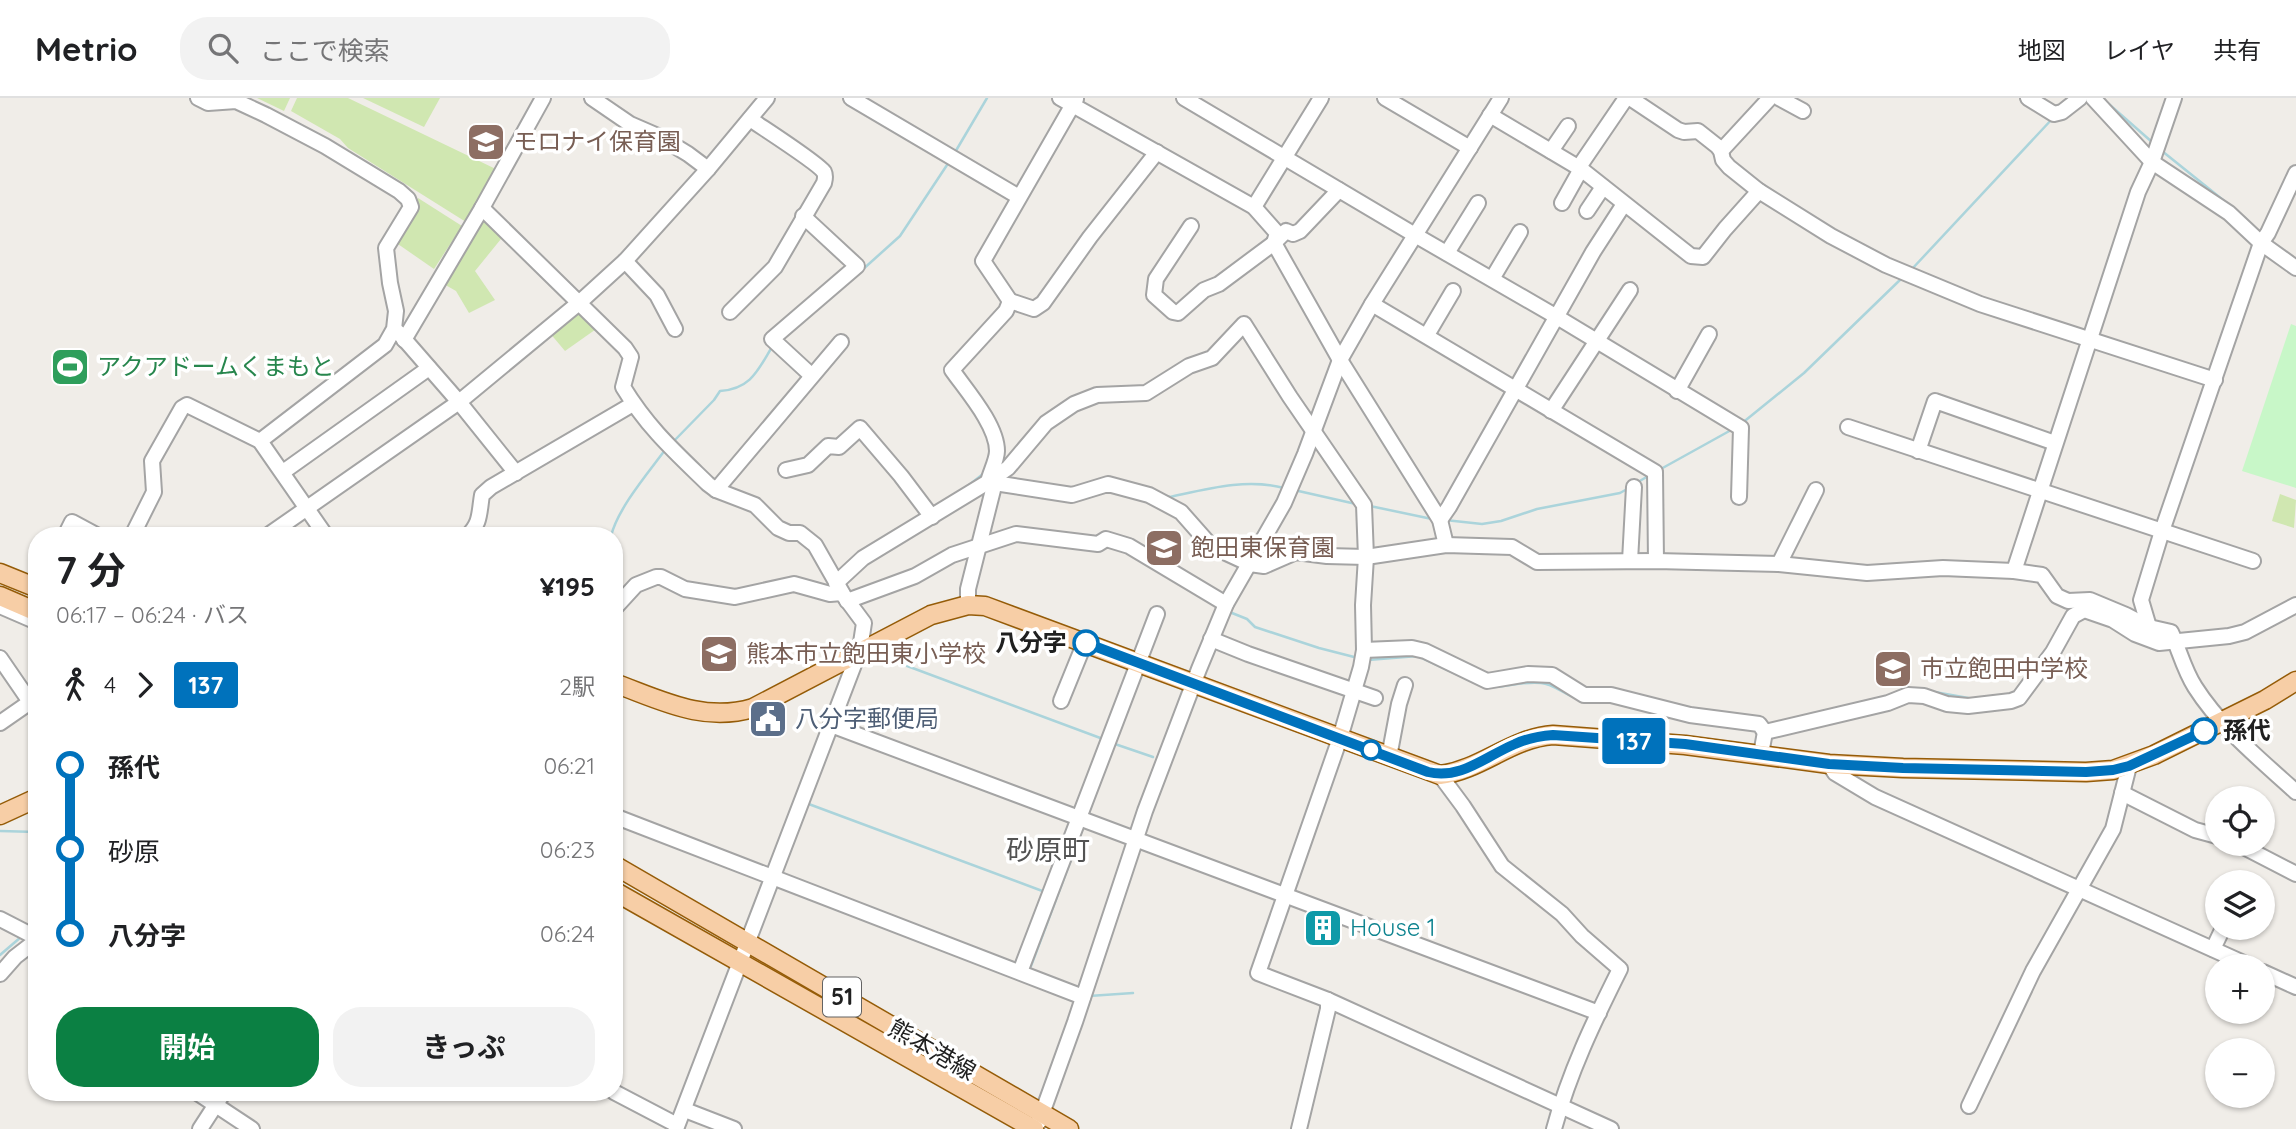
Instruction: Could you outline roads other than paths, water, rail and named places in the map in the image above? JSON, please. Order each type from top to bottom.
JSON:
[{"type":"main road","points":[[0,573],[28,584]]},
{"type":"main road","points":[[0,596],[28,608]]},
{"type":"main road","points":[[623,686],[696,712],[731,714],[753,708],[931,615],[968,604],[1000,611],[1440,775],[1462,771],[1536,736],[1553,735],[1676,744],[1829,764],[2086,772],[2113,770],[2129,766],[2222,722],[2296,681]]},
{"type":"main road","points":[[0,815],[28,802]]},
{"type":"main road","name":"熊本港線","points":[[623,870],[748,941],[1037,1124]]},
{"type":"main road","name":"熊本港線","points":[[623,900],[1037,1124],[1069,1129]]},
{"type":"street","points":[[198,98],[208,103],[236,101],[266,114],[325,146],[408,199],[411,207],[386,248],[399,334],[459,402],[516,473]]},
{"type":"street","points":[[260,440],[399,334],[482,208],[543,98]]},
{"type":"street","points":[[592,98],[630,124],[688,154],[708,169]]},
{"type":"street","points":[[280,527],[459,402],[580,302],[625,261],[708,169],[767,98]]},
{"type":"street","points":[[851,98],[1019,197]]},
{"type":"street","points":[[1184,98],[1741,428],[1739,497]]},
{"type":"street","points":[[1254,207],[1321,98]]},
{"type":"street","points":[[1385,98],[1470,148]]},
{"type":"street","points":[[1037,1124],[1137,839],[1226,604],[1284,503],[1340,360],[1501,98]]},
{"type":"street","points":[[1721,151],[1770,98]]},
{"type":"street","points":[[1779,98],[1803,111]]},
{"type":"street","points":[[2028,98],[2054,114],[2062,112],[2080,98]]},
{"type":"street","points":[[2093,98],[2152,162],[2229,213],[2261,243],[2296,268]]},
{"type":"street","points":[[2014,571],[2138,192],[2152,162],[2174,98]]},
{"type":"street","points":[[1157,152],[1090,237],[1043,303],[1034,309],[1010,301],[983,261],[1070,100],[1254,207],[1276,233],[1274,243],[1340,360],[1440,520],[1446,545]]},
{"type":"street","points":[[1562,203],[1581,169],[1581,164],[1636,100],[1678,130],[1698,131],[1721,151],[1723,160],[1759,191],[1831,236],[1917,280],[1980,304],[2215,380]]},
{"type":"street","points":[[1490,115],[1581,169],[1691,256],[1703,257],[1759,191]]},
{"type":"street","points":[[730,312],[775,267],[825,177],[824,172],[750,120]]},
{"type":"street","points":[[1550,151],[1568,125]]},
{"type":"street","points":[[2149,628],[2141,600],[2162,531],[2261,243],[2296,173]]},
{"type":"street","points":[[1587,211],[1603,187]]},
{"type":"street","points":[[1191,226],[1156,279],[1154,295],[1173,312],[1178,313],[1204,290],[1219,284],[1286,231],[1293,234],[1300,231],[1339,191]]},
{"type":"street","points":[[1447,253],[1478,203]]},
{"type":"street","points":[[1440,520],[1593,251],[1624,204]]},
{"type":"street","points":[[482,208],[625,348],[631,357],[624,387],[654,432],[716,490],[755,505],[779,528],[789,533],[800,533],[815,545],[842,592],[864,623],[863,636],[831,725],[677,1127],[623,1097]]},
{"type":"street","points":[[803,216],[857,266],[772,339],[811,375]]},
{"type":"street","points":[[1492,279],[1520,232]]},
{"type":"street","points":[[625,261],[657,295],[675,329]]},
{"type":"street","points":[[1551,411],[1630,290]]},
{"type":"street","points":[[1427,335],[1453,291]]},
{"type":"street","points":[[968,604],[968,589],[997,451],[984,416],[952,370],[997,322],[1010,301]]},
{"type":"street","points":[[1372,304],[1655,472],[1656,561]]},
{"type":"street","points":[[842,592],[863,558],[992,482],[1008,468],[1046,422],[1081,400],[1097,395],[1146,393],[1189,366],[1212,358],[1244,324],[1364,505],[1366,556],[1364,650],[1340,738],[1258,973],[1328,1000],[1611,1129]]},
{"type":"street","points":[[1677,391],[1709,334]]},
{"type":"street","points":[[716,490],[841,342]]},
{"type":"street","points":[[283,472],[429,368]]},
{"type":"street","points":[[1918,451],[1935,401],[2055,443]]},
{"type":"street","points":[[476,527],[480,520],[482,495],[634,404]]},
{"type":"street","points":[[136,527],[154,492],[152,461],[182,408],[187,405],[260,440],[320,527]]},
{"type":"street","points":[[1848,427],[2253,561]]},
{"type":"street","points":[[786,470],[808,465],[828,446],[839,447],[860,428],[932,517]]},
{"type":"street","points":[[992,482],[1072,495],[1108,484],[1149,495],[1181,512],[1211,546],[1250,564],[1264,566],[1296,552],[1327,556],[1366,556],[1446,545],[1512,547],[1537,562],[1779,564],[1867,573],[1943,568],[2042,575],[2057,597],[2068,601],[2090,600],[2149,628],[2171,632],[2194,685],[2222,722],[2296,792]]},
{"type":"street","points":[[1630,561],[1634,487]]},
{"type":"street","points":[[1779,564],[1816,490]]},
{"type":"street","points":[[623,600],[636,585],[656,577],[685,589],[736,597],[794,584],[830,594],[842,592],[915,576],[952,555],[1016,534],[1098,544],[1106,539],[1129,546],[1226,604]]},
{"type":"street","points":[[1765,732],[1888,704],[1908,695],[1968,706],[2019,698],[2053,652],[2073,616],[2084,610],[2113,620],[2149,640],[2176,643],[2245,632],[2296,605]]},
{"type":"street","points":[[0,606],[28,618]]},
{"type":"street","points":[[1020,972],[1157,614]]},
{"type":"street","points":[[1211,639],[1375,698]]},
{"type":"street","points":[[1061,701],[1085,642]]},
{"type":"street","points":[[1364,650],[1412,648],[1426,651],[1487,681],[1528,674],[1552,675],[1584,695],[1611,695],[1690,715],[1759,724],[1765,732],[1761,754]]},
{"type":"street","points":[[0,658],[28,696]]},
{"type":"street","points":[[1389,757],[1405,685]]},
{"type":"street","points":[[0,723],[28,707]]},
{"type":"street","points":[[831,725],[1598,1013]]},
{"type":"street","points":[[1829,764],[1835,773],[1875,797],[2224,954]]},
{"type":"street","points":[[1969,1106],[2033,971],[2113,829],[2129,766]]},
{"type":"street","points":[[1440,775],[1502,866],[1562,914],[1582,936],[1620,969],[1583,1045],[1554,1129]]},
{"type":"street","points":[[2122,793],[2195,831],[2205,833]]},
{"type":"street","points":[[623,819],[1083,997]]},
{"type":"street","points":[[2261,856],[2296,874]]},
{"type":"street","points":[[0,919],[28,932]]},
{"type":"street","points":[[2213,949],[2217,940]]},
{"type":"street","points":[[0,974],[28,942]]},
{"type":"street","points":[[2275,977],[2296,987]]},
{"type":"street","points":[[1299,1129],[1328,1000]]},
{"type":"street","points":[[209,1101],[252,1129]]},
{"type":"street","points":[[200,1129],[218,1101]]},
{"type":"street","points":[[685,1110],[734,1129]]},
{"type":"waterway","points":[[954,154],[987,98]]},
{"type":"waterway","points":[[2102,98],[2152,142]]},
{"type":"waterway","points":[[1912,269],[2053,118]]},
{"type":"waterway","points":[[2162,151],[2233,208]]},
{"type":"waterway","points":[[861,271],[900,236],[949,162]]},
{"type":"waterway","points":[[2244,217],[2261,234]]},
{"type":"waterway","points":[[1741,424],[1804,373],[1902,278]]},
{"type":"waterway","points":[[672,443],[720,391],[739,387],[752,377],[772,347]]},
{"type":"waterway","points":[[1659,470],[1733,429]]},
{"type":"waterway","points":[[614,527],[642,480],[665,450]]},
{"type":"waterway","points":[[969,485],[983,474]]},
{"type":"waterway","points":[[1638,482],[1650,475]]},
{"type":"waterway","points":[[1163,495],[1170,497],[1241,484],[1284,488]]},
{"type":"waterway","points":[[1445,520],[1482,524],[1501,521],[1537,509],[1620,493],[1629,488]]},
{"type":"waterway","points":[[1294,490],[1356,504]]},
{"type":"waterway","points":[[1370,506],[1432,519]]},
{"type":"waterway","points":[[868,547],[901,527]]},
{"type":"waterway","points":[[1200,596],[1215,605]]},
{"type":"waterway","points":[[1227,611],[1247,619],[1255,627],[1358,658]]},
{"type":"waterway","points":[[859,666],[875,654],[1103,739]]},
{"type":"waterway","points":[[1368,660],[1418,656],[1471,681]]},
{"type":"waterway","points":[[1494,687],[1541,683],[1578,699]]},
{"type":"waterway","points":[[1929,691],[1974,699]]},
{"type":"waterway","points":[[1643,710],[1663,715]]},
{"type":"waterway","points":[[1112,743],[1153,757]]},
{"type":"waterway","points":[[1088,815],[1094,798]]},
{"type":"waterway","points":[[806,803],[1045,892]]},
{"type":"waterway","points":[[1027,971],[1084,825]]},
{"type":"waterway","points":[[0,831],[28,832]]},
{"type":"waterway","points":[[0,955],[21,937]]},
{"type":"waterway","points":[[1089,996],[1133,993]]},
{"type":"waterway","points":[[624,1105],[661,1125]]},
{"type":"place","name":"モロナイ保育園","points":[[486,142]]},
{"type":"place","name":"アクアドームくまもと","points":[[70,367]]},
{"type":"place","name":"飽田東保育園","points":[[1164,548]]},
{"type":"place","name":"八分字","points":[[1086,643]]},
{"type":"place","name":"熊本市立飽田東小学校","points":[[719,654]]},
{"type":"place","name":"市立飽田中学校","points":[[1893,669]]},
{"type":"place","name":"八分字郵便局","points":[[768,719]]},
{"type":"place","name":"孫代","points":[[2204,731]]},
{"type":"place","name":"House 1","points":[[1323,928]]},
{"type":"district","name":"砂原町","points":[[1048,850]]}]
